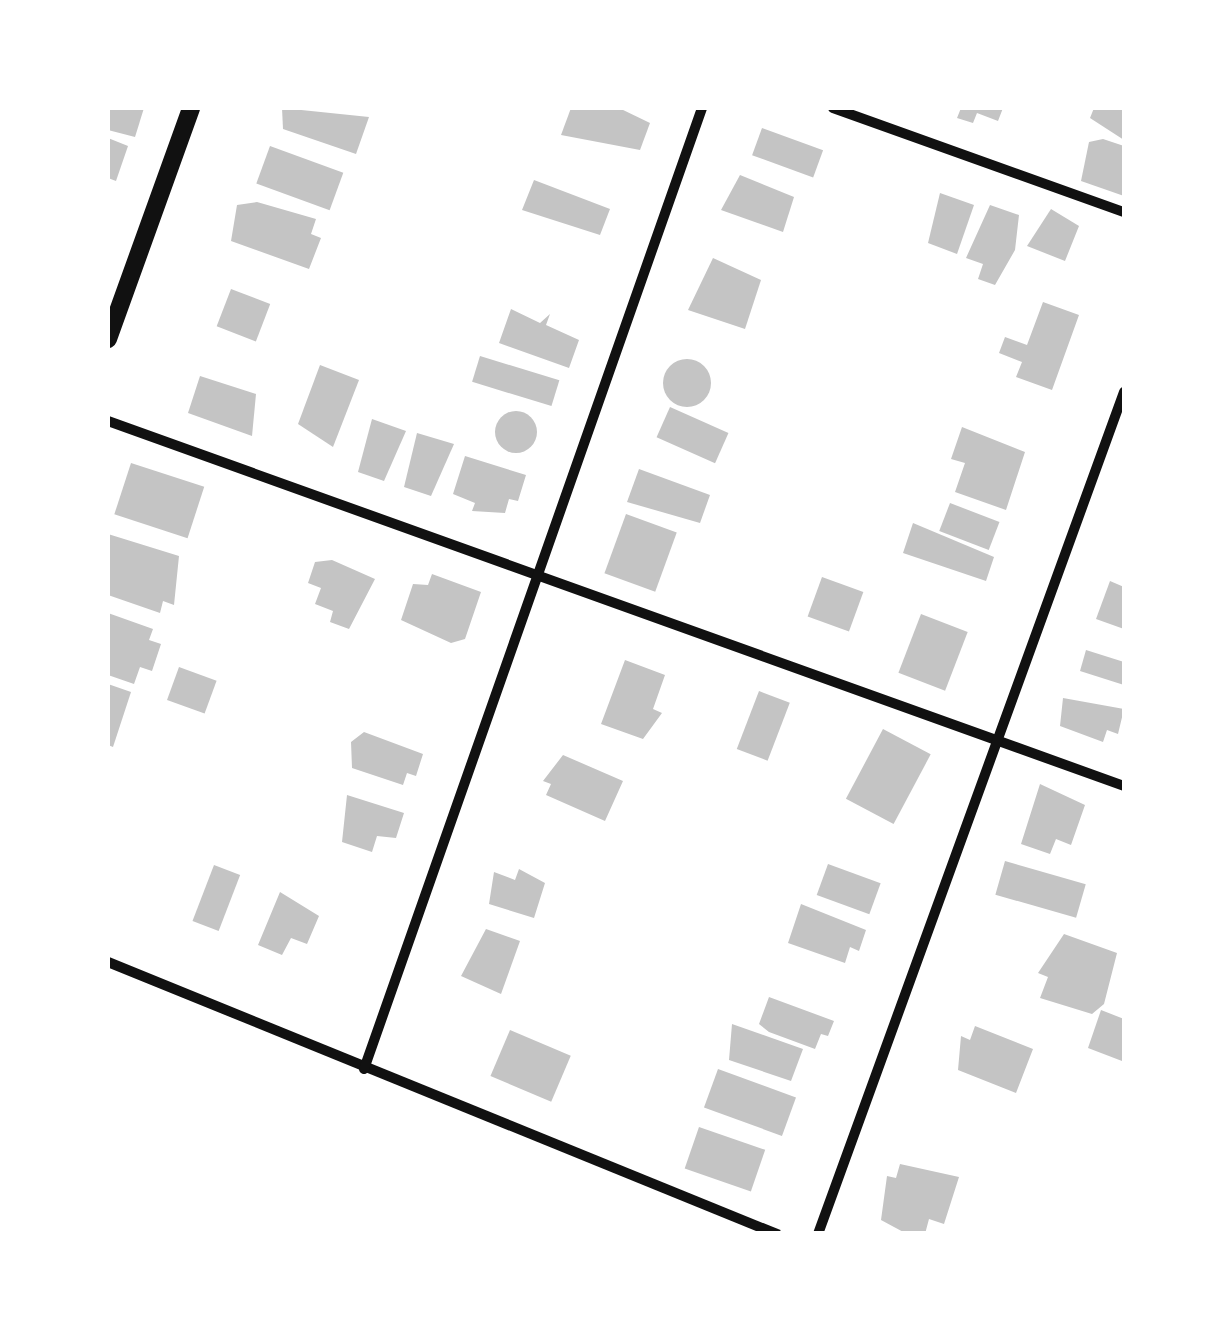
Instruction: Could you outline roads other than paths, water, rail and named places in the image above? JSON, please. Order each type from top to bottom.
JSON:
[{"type":"street","points":[[108,339],[191,108]]},
{"type":"street","points":[[364,1069],[542,576],[702,108]]},
{"type":"street","points":[[833,108],[1124,212]]},
{"type":"street","points":[[818,1234],[1124,392]]},
{"type":"street","points":[[108,421],[1124,786]]},
{"type":"street","points":[[108,962],[777,1234]]}]
